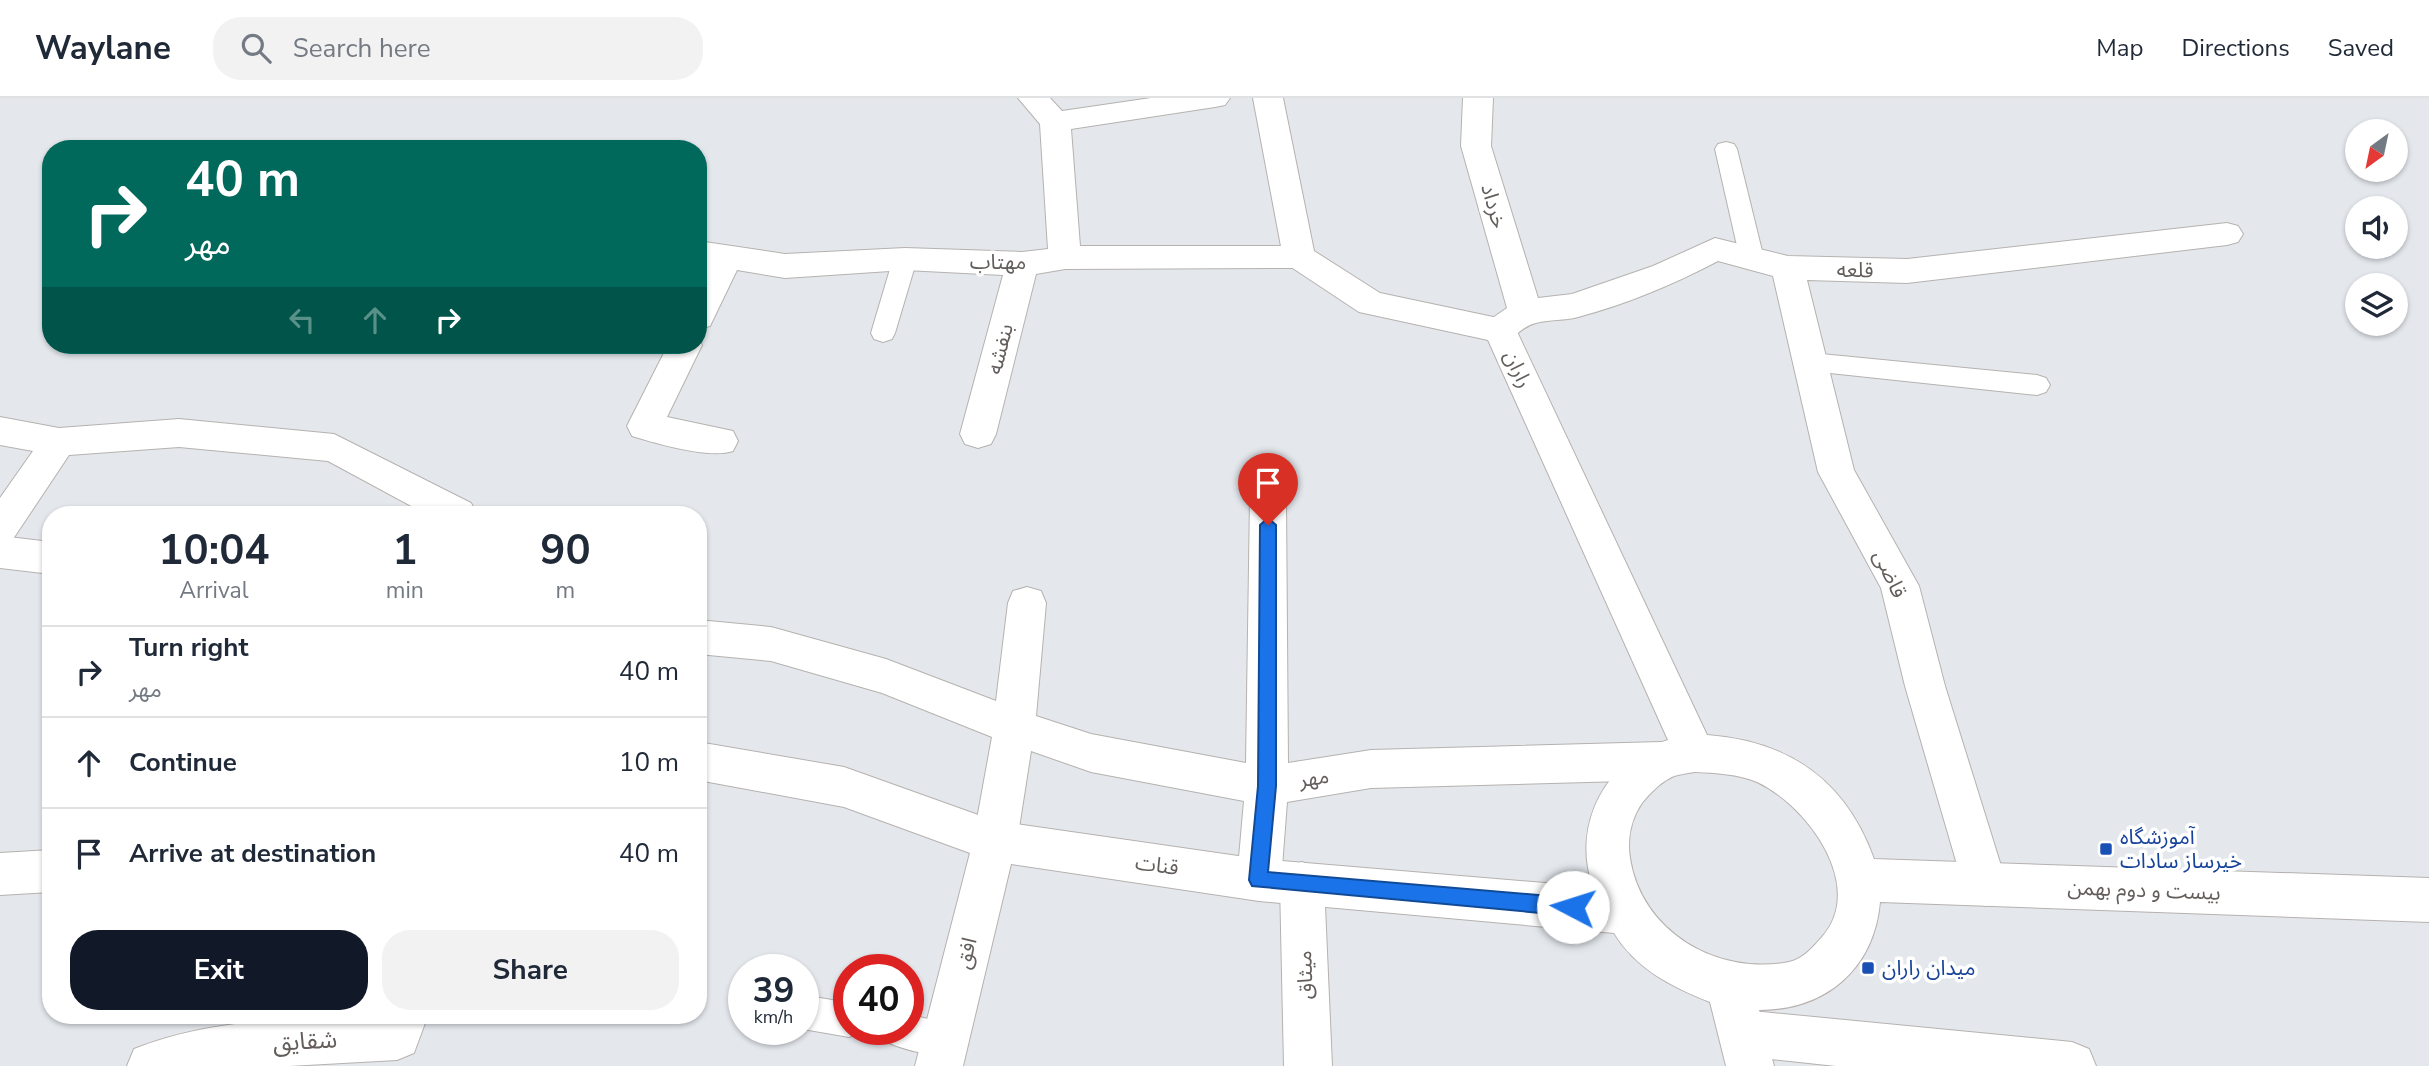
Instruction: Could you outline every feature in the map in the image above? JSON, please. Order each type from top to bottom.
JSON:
[{"type":"street","points":[[1033,98],[1055,122],[1065,258]]},
{"type":"street","points":[[1055,122],[1215,98]]},
{"type":"street","points":[[1268,98],[1299,257]]},
{"type":"street","name":"خرداد","points":[[1478,98],[1476,146],[1513,321]]},
{"type":"street","name":"قلعه","points":[[1513,321],[1575,306],[1665,274],[1715,249],[1788,268],[1907,271],[2227,234]]},
{"type":"street","points":[[707,279],[713,254]]},
{"type":"street","name":"مهتاب","points":[[713,254],[785,266],[905,259],[1022,264],[1065,258],[1299,257]]},
{"type":"street","name":"راران","points":[[1299,257],[1371,303],[1513,321],[1678,757]]},
{"type":"street","name":"بنفشه","points":[[978,434],[1022,264]]},
{"type":"street","name":"قاضی","points":[[1788,268],[1836,472],[1900,586],[1925,686],[1985,885]]},
{"type":"street","points":[[681,354],[645,426],[720,441]]},
{"type":"street","points":[[0,431],[59,442],[179,433],[334,448],[443,506]]},
{"type":"street","points":[[0,528],[59,442]]},
{"type":"street","points":[[1268,499],[1267,786],[1280,881]]},
{"type":"street","points":[[0,552],[42,557]]},
{"type":"street","name":"افق","points":[[942,1052],[995,841],[1014,727],[1027,603]]},
{"type":"street","name":"مهر","points":[[707,638],[784,648],[886,677],[1014,727],[1091,753],[1267,786],[1371,769],[1678,757]]},
{"type":"street","points":[[1731,754],[1767,766],[1800,785],[1828,813],[1848,845],[1859,880],[1857,919],[1842,952],[1812,977],[1773,988],[1730,985],[1689,971],[1653,945],[1626,912],[1611,876],[1606,839],[1614,806],[1633,779],[1678,757],[1731,754]]},
{"type":"street","name":"قنات","points":[[707,763],[844,787],[995,841],[1280,881],[1626,912]]},
{"type":"street","points":[[0,874],[42,872]]},
{"type":"street","name":"بیست و دوم بهمن","points":[[1859,880],[2429,900]]},
{"type":"street","name":"میثاق","points":[[1280,881],[1308,1066]]},
{"type":"street","points":[[1730,985],[1746,1049],[2072,1066]]},
{"type":"street","name":"شقایق","points":[[151,1066],[246,1045],[397,1036],[402,1024]]},
{"type":"lane","points":[[1727,149],[1752,259]]},
{"type":"lane","points":[[883,333],[905,259]]},
{"type":"lane","points":[[1811,362],[2037,385]]},
{"type":"lane","points":[[924,1043],[942,1052]]},
{"type":"place","name":"آموزشگاه خیرساز سادات","points":[[2106,849]]},
{"type":"place","name":"میدان راران","points":[[1868,968]]},
{"type":"route","points":[[1268,525],[1267,786],[1259,880],[1573,907]]}]
